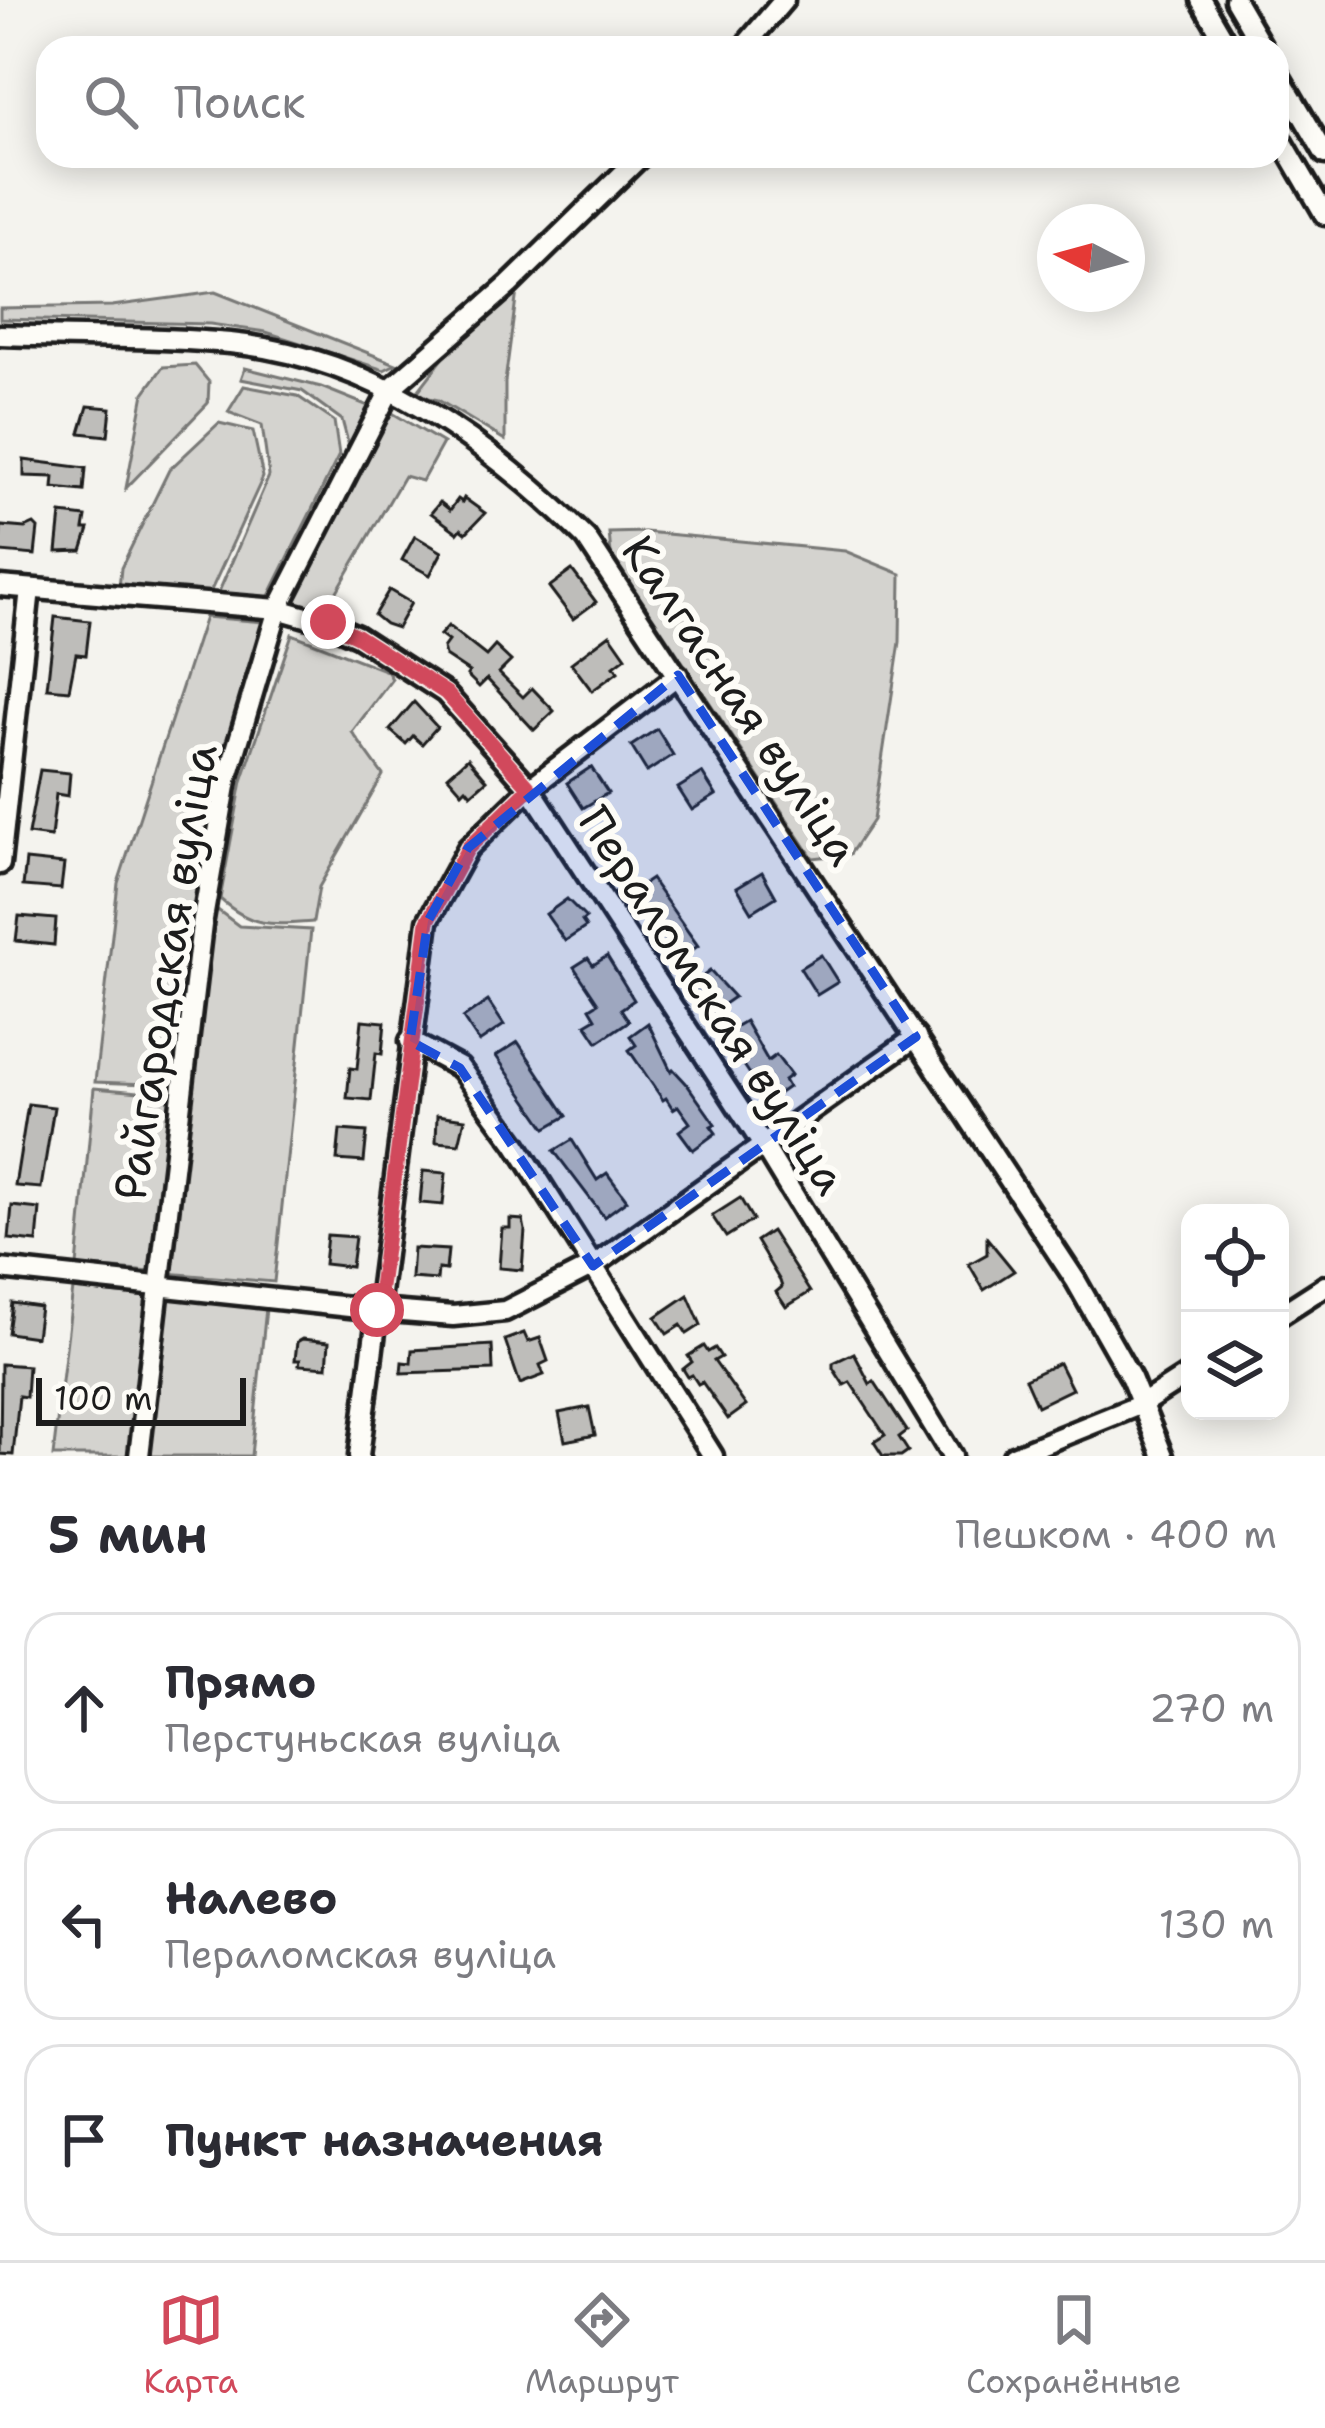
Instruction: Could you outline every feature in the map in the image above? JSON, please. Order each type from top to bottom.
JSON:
[{"type":"street","points":[[753,36],[784,0]]},
{"type":"street","points":[[1201,0],[1222,36]]},
{"type":"street","points":[[1235,0],[1256,36]]},
{"type":"street","points":[[1289,92],[1325,154]]},
{"type":"street","points":[[1289,152],[1325,215]]},
{"type":"street","points":[[391,388],[508,285],[629,168]]},
{"type":"street","name":"Калгасная вуліца","points":[[0,335],[235,344],[319,362],[391,388],[488,449],[586,538],[1076,1281],[1142,1404],[1163,1456]]},
{"type":"street","name":"Райгародская вуліца","points":[[139,1456],[202,925],[227,780],[278,609],[391,388]]},
{"type":"street","name":"Пераломская вуліца","points":[[0,586],[278,609],[328,622],[357,636],[446,693],[530,788],[764,1145],[952,1456]]},
{"type":"street","points":[[0,864],[30,589]]},
{"type":"street","points":[[358,1456],[428,921],[468,848],[530,788],[678,675]]},
{"type":"street","points":[[0,1269],[377,1310],[453,1316],[506,1311],[593,1265],[916,1037]]},
{"type":"street","points":[[410,1041],[460,1068],[516,1144],[713,1456]]},
{"type":"street","points":[[1285,1312],[1325,1286]]},
{"type":"street","points":[[1012,1456],[1142,1404],[1181,1379]]},
{"type":"highlighted area","points":[[678,675],[916,1037],[593,1266],[460,1068],[410,1041],[428,921],[468,848]]},
{"type":"shaded area","points":[[517,291],[505,382],[505,440],[438,400],[415,395],[461,335]]},
{"type":"shaded area","points":[[215,292],[396,364],[384,370],[266,332],[210,324],[0,319],[0,308],[112,306]]},
{"type":"shaded area","points":[[195,365],[209,382],[208,403],[126,488],[144,393],[163,367]]},
{"type":"shaded area","points":[[245,368],[321,387],[376,409],[350,450],[342,420],[302,391],[241,379]]},
{"type":"shaded area","points":[[244,386],[297,396],[334,421],[339,455],[268,598],[218,594],[269,476],[262,425],[228,412]]},
{"type":"shaded area","points":[[389,411],[443,443],[422,481],[404,476],[325,612],[288,607]]},
{"type":"shaded area","points":[[219,423],[253,431],[263,477],[209,595],[119,588],[121,568],[169,470]]},
{"type":"shaded area","points":[[645,532],[845,551],[901,574],[900,642],[873,820],[850,854],[813,858],[611,554],[609,533]]},
{"type":"shaded area","points":[[205,617],[264,622],[216,788],[173,1085],[95,1082],[118,883]]},
{"type":"shaded area","points":[[292,634],[387,671],[392,679],[352,732],[383,775],[319,887],[313,922],[274,924],[253,920],[220,899],[242,781]]},
{"type":"shaded area","points":[[215,908],[239,926],[311,930],[274,1282],[166,1273]]},
{"type":"shaded area","points":[[94,1088],[174,1095],[151,1272],[77,1266]]},
{"type":"shaded area","points":[[73,1289],[147,1297],[131,1456],[53,1456]]},
{"type":"shaded area","points":[[165,1297],[266,1308],[251,1456],[147,1456]]},
{"type":"building","points":[[88,406],[111,408],[108,436],[80,433]]},
{"type":"building","points":[[24,460],[86,468],[84,491],[53,488],[54,477],[24,476]]},
{"type":"building","points":[[464,498],[485,513],[466,533],[461,529],[458,533],[431,513],[440,502],[450,510]]},
{"type":"building","points":[[61,514],[86,517],[84,529],[89,529],[82,551],[57,552]]},
{"type":"building","points":[[34,524],[38,528],[35,555],[0,552],[1,526]]},
{"type":"building","points":[[415,536],[442,552],[430,575],[402,560]]},
{"type":"building","points":[[572,570],[596,602],[573,619],[549,587]]},
{"type":"building","points":[[389,590],[411,603],[397,628],[374,615]]},
{"type":"building","points":[[55,617],[90,621],[86,655],[76,654],[69,690],[47,688]]},
{"type":"building","points":[[448,626],[486,656],[495,646],[511,661],[499,673],[523,697],[532,688],[554,711],[534,730],[487,679],[479,687],[469,672],[445,656],[448,641],[440,635]]},
{"type":"building","points":[[610,634],[626,657],[614,666],[618,672],[592,691],[571,663]]},
{"type":"building","points":[[414,702],[437,727],[422,744],[413,736],[406,744],[390,730]]},
{"type":"building","points":[[657,729],[673,755],[647,772],[631,746]]},
{"type":"building","points":[[468,758],[487,780],[471,794],[466,788],[462,792],[448,776]]},
{"type":"building","points":[[591,767],[608,793],[583,808],[567,783]]},
{"type":"building","points":[[40,770],[70,773],[68,796],[56,794],[51,837],[28,834]]},
{"type":"building","points":[[702,773],[716,795],[692,810],[678,788]]},
{"type":"building","points":[[26,860],[64,864],[61,889],[23,886]]},
{"type":"building","points":[[762,872],[776,897],[752,912],[737,887]]},
{"type":"building","points":[[651,879],[698,946],[680,959],[630,893]]},
{"type":"building","points":[[567,899],[586,918],[582,921],[586,927],[565,941],[546,914]]},
{"type":"building","points":[[19,916],[56,919],[54,945],[16,941]]},
{"type":"building","points":[[821,955],[838,982],[817,995],[800,968]]},
{"type":"building","points":[[607,956],[634,1000],[621,1009],[629,1021],[598,1042],[586,1024],[596,1018],[590,1008],[598,1003],[574,967],[588,958],[593,965]]},
{"type":"building","points":[[710,971],[734,997],[711,1013],[691,985]]},
{"type":"building","points":[[488,1001],[504,1025],[479,1042],[463,1018]]},
{"type":"building","points":[[362,1020],[385,1022],[371,1100],[347,1098],[350,1068],[357,1069]]},
{"type":"building","points":[[745,1021],[768,1061],[776,1055],[791,1075],[784,1080],[788,1087],[768,1101],[723,1034]]},
{"type":"building","points":[[648,1023],[671,1071],[686,1083],[715,1124],[711,1126],[716,1133],[693,1150],[679,1131],[690,1123],[678,1106],[673,1109],[663,1100],[629,1050],[636,1045],[630,1036]]},
{"type":"building","points":[[518,1042],[567,1116],[546,1128],[496,1056]]},
{"type":"building","points":[[28,1104],[54,1107],[41,1188],[15,1186]]},
{"type":"building","points":[[437,1115],[465,1119],[459,1144],[436,1142]]},
{"type":"building","points":[[340,1130],[367,1132],[364,1162],[337,1160]]},
{"type":"building","points":[[572,1140],[597,1180],[607,1173],[627,1200],[604,1217],[554,1151]]},
{"type":"building","points":[[423,1171],[446,1173],[443,1205],[420,1203]]},
{"type":"building","points":[[740,1198],[753,1220],[726,1237],[712,1216]]},
{"type":"building","points":[[12,1206],[40,1209],[37,1242],[9,1239]]},
{"type":"building","points":[[510,1219],[523,1220],[522,1270],[499,1268],[502,1228],[510,1228]]},
{"type":"building","points":[[771,1231],[810,1292],[786,1307],[776,1292],[782,1287],[780,1281],[756,1241]]},
{"type":"building","points":[[327,1235],[355,1237],[351,1267],[324,1264]]},
{"type":"building","points":[[987,1238],[1014,1271],[984,1290],[969,1264],[987,1254]]},
{"type":"building","points":[[413,1248],[448,1250],[446,1270],[438,1269],[437,1280],[411,1278]]},
{"type":"building","points":[[688,1295],[701,1325],[687,1334],[681,1325],[667,1334],[656,1317]]},
{"type":"building","points":[[12,1303],[40,1307],[36,1337],[8,1333]]},
{"type":"building","points":[[524,1333],[528,1342],[540,1338],[548,1361],[540,1365],[544,1375],[520,1384],[505,1340]]},
{"type":"building","points":[[297,1342],[329,1342],[327,1367],[299,1365]]},
{"type":"building","points":[[492,1345],[493,1370],[401,1373],[402,1362],[411,1363],[412,1350]]},
{"type":"building","points":[[704,1346],[708,1352],[715,1348],[721,1357],[714,1361],[746,1406],[728,1419],[702,1382],[698,1384],[683,1369],[692,1362],[688,1356]]},
{"type":"building","points":[[854,1353],[870,1384],[874,1381],[907,1431],[899,1437],[908,1451],[901,1456],[883,1456],[874,1442],[885,1435],[850,1382],[844,1385],[833,1368],[833,1363]]},
{"type":"building","points":[[1059,1363],[1072,1389],[1037,1406],[1025,1379]]},
{"type":"building","points":[[1,1364],[28,1366],[26,1397],[19,1396],[13,1455],[0,1454]]},
{"type":"building","points":[[589,1407],[595,1435],[565,1441],[559,1413]]},
{"type":"route","points":[[328,622],[446,693],[530,788],[468,848],[428,921],[377,1310]]}]
